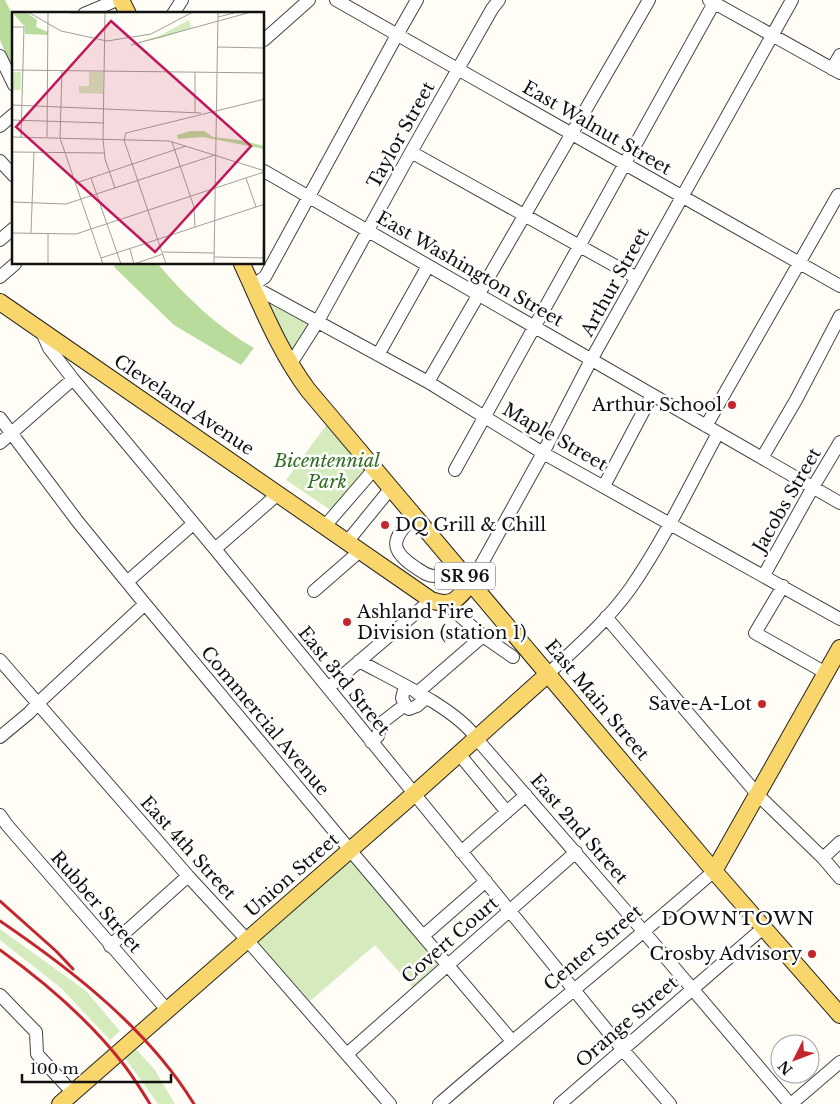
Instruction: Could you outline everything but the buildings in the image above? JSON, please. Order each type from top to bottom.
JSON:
[{"type":"main road","points":[[121,0],[127,12]]},
{"type":"main road","name":"East Main Street","points":[[242,265],[290,365],[315,399],[714,871],[840,1015]]},
{"type":"main road","name":"Cleveland Avenue","points":[[0,302],[438,602]]},
{"type":"main road","points":[[438,602],[454,601],[471,583]]},
{"type":"main road","name":"Center Street","points":[[714,871],[840,648]]},
{"type":"main road","name":"Union Street","points":[[60,1104],[168,1011],[548,674]]},
{"type":"street","points":[[91,12],[117,0]]},
{"type":"street","points":[[174,12],[182,0]]},
{"type":"street","points":[[265,39],[308,0]]},
{"type":"street","name":"East Walnut Street","points":[[336,0],[840,286]]},
{"type":"street","points":[[252,286],[265,277],[418,0]]},
{"type":"street","name":"Taylor Street","points":[[290,365],[318,321],[369,232],[411,152],[492,9],[499,0]]},
{"type":"street","points":[[428,382],[648,0]]},
{"type":"street","name":"Arthur Street","points":[[471,583],[543,453],[591,360],[792,0]]},
{"type":"street","points":[[454,470],[580,245],[712,1],[836,71],[840,54]]},
{"type":"street","points":[[0,56],[12,81]]},
{"type":"street","points":[[0,126],[12,116]]},
{"type":"street","points":[[411,152],[637,278]]},
{"type":"street","points":[[0,161],[12,174]]},
{"type":"street","name":"East Washington Street","points":[[265,172],[840,503]]},
{"type":"street","points":[[706,426],[838,195]]},
{"type":"street","points":[[0,240],[12,230]]},
{"type":"street","points":[[0,277],[14,265]]},
{"type":"street","points":[[378,355],[428,266]]},
{"type":"street","name":"Maple Street","points":[[252,286],[428,382],[543,453],[840,619]]},
{"type":"street","points":[[762,458],[796,400],[840,316]]},
{"type":"street","name":"East 3rd Street","points":[[42,332],[49,348],[73,379],[215,549],[668,1103]]},
{"type":"street","points":[[0,443],[73,379]]},
{"type":"street","points":[[604,486],[652,395]]},
{"type":"street","name":"Commercial Avenue","points":[[0,418],[78,522],[145,604],[512,1041]]},
{"type":"street","points":[[548,674],[587,638],[629,589],[670,523],[718,433]]},
{"type":"street","name":"Jacobs Street","points":[[764,575],[840,442]]},
{"type":"street","points":[[325,526],[375,468]]},
{"type":"street","points":[[314,591],[354,546],[391,488]]},
{"type":"street","points":[[215,549],[278,494]]},
{"type":"street","points":[[415,516],[401,530],[396,542],[398,554],[402,559],[430,576],[444,574],[456,564]]},
{"type":"street","points":[[127,582],[193,524]]},
{"type":"street","points":[[784,586],[755,633],[826,673]]},
{"type":"street","points":[[328,688],[359,661],[438,602]]},
{"type":"street","name":"Cleveland Avenue","points":[[438,602],[513,657]]},
{"type":"street","points":[[0,737],[29,713],[145,604]]},
{"type":"street","points":[[606,617],[758,795],[823,858],[840,878]]},
{"type":"street","points":[[405,686],[401,695],[405,705],[412,709],[422,696],[483,636]]},
{"type":"street","name":"East 4th Street","points":[[0,660],[188,876],[248,940],[390,1104]]},
{"type":"street","name":"East 2nd Street","points":[[359,661],[422,696],[469,727],[476,738],[576,852],[790,1104]]},
{"type":"street","points":[[372,742],[378,736],[380,724],[405,705]]},
{"type":"street","points":[[459,754],[507,812]]},
{"type":"street","points":[[461,852],[526,795]]},
{"type":"street","name":"Rubber Street","points":[[0,815],[6,825],[168,1011]]},
{"type":"street","points":[[823,858],[840,842]]},
{"type":"street","name":"Covert Court","points":[[346,1054],[576,852]]},
{"type":"street","name":"Center Street","points":[[439,1104],[714,871]]},
{"type":"street","points":[[110,946],[188,876]]},
{"type":"street","points":[[422,936],[486,882]]},
{"type":"street","name":"Orange Street","points":[[562,1103],[763,928]]},
{"type":"street","points":[[0,995],[36,1032],[37,1054],[73,1093]]},
{"type":"street","points":[[790,1104],[840,1062]]},
{"type":"green space","points":[[0,0],[5,0],[12,14],[12,67],[0,40]]},
{"type":"green space","points":[[115,265],[159,265],[179,288],[214,321],[254,348],[241,365],[174,325],[114,267]]},
{"type":"green space","points":[[265,291],[313,317],[296,348],[290,350]]},
{"type":"green space","name":"Bicentennial Park","points":[[327,424],[365,471],[332,511],[286,480]]},
{"type":"green space","points":[[352,856],[444,964],[415,990],[375,945],[310,1001],[255,939]]},
{"type":"green space","points":[[0,929],[86,991],[120,1031],[110,1040],[61,988],[0,940]]},
{"type":"green space","points":[[135,1048],[155,1070],[175,1104],[158,1104],[125,1058]]},
{"type":"railway","points":[[0,901],[56,951],[73,969]]},
{"type":"railway","points":[[0,921],[54,960],[107,1003],[154,1051],[194,1104]]},
{"type":"railway","points":[[0,950],[50,989],[97,1033],[124,1065],[150,1104]]},
{"type":"place","name":"Arthur School","points":[[732,405]]},
{"type":"place","name":"DQ Grill & Chill","points":[[385,525]]},
{"type":"place","name":"Ashland Fire Division (station 1)","points":[[347,622]]},
{"type":"place","name":"Save-A-Lot","points":[[762,704]]},
{"type":"place","name":"Crosby Advisory","points":[[812,954]]},
{"type":"district","name":"DOWNTOWN","points":[[738,918]]}]
